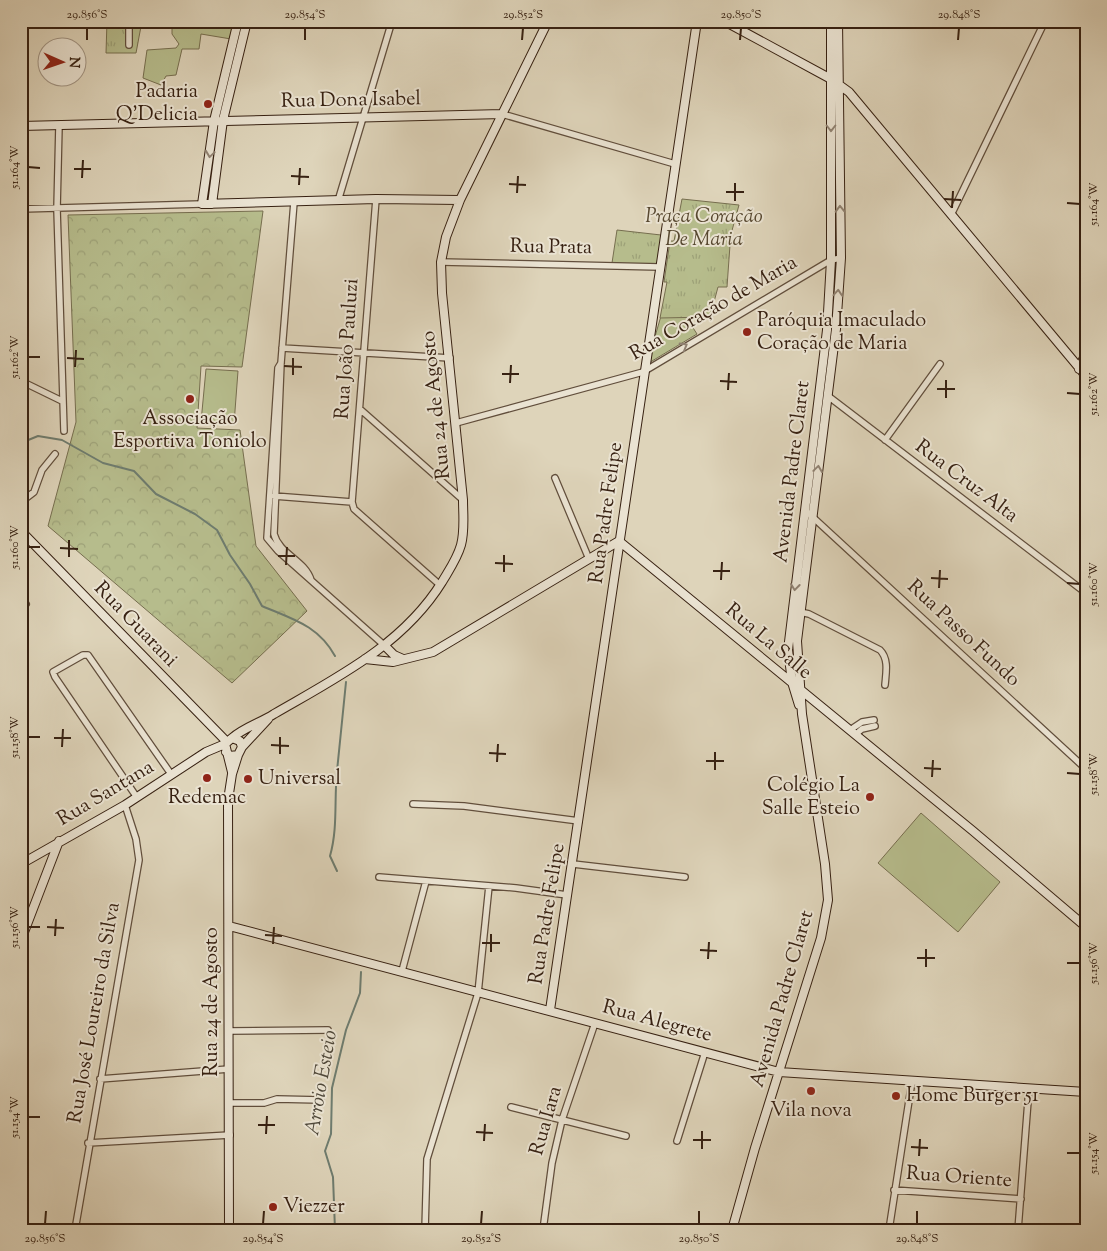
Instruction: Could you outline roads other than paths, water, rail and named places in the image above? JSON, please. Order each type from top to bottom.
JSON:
[{"type":"street","points":[[129,21],[129,45]]},
{"type":"street","points":[[338,201],[392,21]]},
{"type":"street","name":"Rua 24 de Agosto","points":[[232,774],[227,745],[245,727],[270,717],[385,646],[415,618],[440,585],[455,561],[464,529],[463,500],[442,293],[441,262],[446,237],[460,200],[548,21]]},
{"type":"street","name":"Rua Padre Felipe","points":[[550,1010],[573,864],[643,372],[697,21]]},
{"type":"street","points":[[724,21],[838,84],[872,119],[1086,376]]},
{"type":"street","name":"Avenida Padre Claret","points":[[802,714],[792,682],[788,650],[811,494],[827,330],[831,260],[831,21]]},
{"type":"street","name":"Avenida Padre Claret","points":[[811,494],[828,396],[841,258],[838,21]]},
{"type":"street","points":[[951,215],[1045,21]]},
{"type":"street","points":[[202,204],[219,121],[231,90],[246,24],[237,23],[222,88],[219,121],[212,204]]},
{"type":"street","points":[[230,57],[239,59]]},
{"type":"street","points":[[222,88],[231,90]]},
{"type":"street","name":"Rua Dona Isabel","points":[[21,126],[502,114],[675,164]]},
{"type":"street","points":[[58,125],[57,209],[64,431]]},
{"type":"street","points":[[21,209],[376,199],[460,200]]},
{"type":"street","name":"Rua João Pauluzi","points":[[352,502],[361,410],[376,199]]},
{"type":"street","points":[[294,202],[282,348],[273,497],[267,538],[278,551],[394,655],[403,659]]},
{"type":"street","name":"Rua Coração de Maria","points":[[456,423],[643,372],[831,260],[841,258]]},
{"type":"street","name":"Rua Prata","points":[[441,262],[660,267]]},
{"type":"street","points":[[282,348],[450,358]]},
{"type":"street","points":[[1080,369],[1086,353]]},
{"type":"street","points":[[884,440],[940,364]]},
{"type":"street","points":[[21,381],[62,401]]},
{"type":"street","name":"Rua Cruz Alta","points":[[828,396],[1086,593]]},
{"type":"street","points":[[361,410],[463,500]]},
{"type":"street","points":[[21,502],[34,492],[42,470],[55,454]]},
{"type":"street","points":[[555,478],[589,559]]},
{"type":"street","points":[[273,497],[352,502],[354,509],[440,585]]},
{"type":"street","points":[[273,497],[274,534],[277,542],[308,572],[311,580]]},
{"type":"street","name":"Avenida Padre Claret","points":[[732,1230],[821,938],[828,900],[825,864],[802,714],[797,655],[808,517]]},
{"type":"street","name":"Rua Passo Fundo","points":[[808,517],[819,524],[1086,769]]},
{"type":"street","name":"Rua Guarani","points":[[21,531],[227,745],[240,741],[240,751]]},
{"type":"street","points":[[365,660],[377,662],[403,659],[433,652],[619,540]]},
{"type":"street","name":"Rua La Salle","points":[[619,540],[1086,928]]},
{"type":"street","points":[[21,597],[26,604]]},
{"type":"street","points":[[800,612],[809,614],[880,650],[885,655],[886,685]]},
{"type":"street","points":[[136,796],[53,672],[83,655],[88,655],[172,774]]},
{"type":"street","name":"Rua 24 de Agosto","points":[[229,1230],[228,800],[232,774],[240,751],[270,717]]},
{"type":"street","points":[[852,732],[862,722],[874,723]]},
{"type":"street","points":[[227,745],[233,756],[240,751]]},
{"type":"street","name":"Rua Santana","points":[[21,864],[125,805],[136,796],[206,752],[227,745]]},
{"type":"street","points":[[413,804],[464,806],[579,821]]},
{"type":"street","name":"Rua José Loureiro da Silva","points":[[75,1230],[88,1143],[139,860],[136,839],[125,805]]},
{"type":"street","points":[[21,940],[60,841]]},
{"type":"street","points":[[573,864],[685,877]]},
{"type":"street","points":[[379,877],[568,895]]},
{"type":"street","points":[[402,971],[426,882]]},
{"type":"street","points":[[425,1230],[427,1159],[478,993],[489,886]]},
{"type":"street","name":"Rua Alegrete","points":[[228,926],[779,1072],[1086,1092]]},
{"type":"street","name":"Rua Iara","points":[[543,1230],[552,1164],[562,1120],[595,1023]]},
{"type":"street","points":[[229,1031],[328,1030]]},
{"type":"street","points":[[676,1141],[705,1052]]},
{"type":"street","points":[[100,1079],[229,1069]]},
{"type":"street","points":[[889,1230],[912,1080]]},
{"type":"street","points":[[1018,1230],[1029,1088]]},
{"type":"street","points":[[229,1102],[264,1104],[277,1099],[321,1100]]},
{"type":"street","points":[[511,1107],[626,1136]]},
{"type":"street","points":[[88,1143],[230,1135]]},
{"type":"street","name":"Rua Oriente","points":[[894,1190],[1021,1199]]},
{"type":"waterway","name":"Arroio Esteio","points":[[21,443],[38,436],[62,440],[103,463],[134,471],[156,494],[195,514],[217,530],[230,555],[250,584],[262,606],[294,619],[312,630],[321,637],[335,656]]},
{"type":"waterway","name":"Arroio Esteio","points":[[337,871],[330,856],[334,835],[336,782],[346,682]]},
{"type":"waterway","name":"Arroio Esteio","points":[[335,1230],[333,1177],[325,1151],[331,1134],[332,1088],[346,1030],[360,993],[361,972]]},
{"type":"place","name":"Padaria Q'Delicia","points":[[208,104]]},
{"type":"place","name":"Paróquia Imaculado Coração de Maria","points":[[747,332]]},
{"type":"place","name":"Associação Esportiva Toniolo","points":[[190,399]]},
{"type":"place","name":"Redemac","points":[[207,778]]},
{"type":"place","name":"Universal","points":[[248,779]]},
{"type":"place","name":"Colégio La Salle Esteio","points":[[870,797]]},
{"type":"place","name":"Vila nova","points":[[811,1091]]},
{"type":"place","name":"Home Burger 51","points":[[896,1096]]},
{"type":"place","name":"Viezzer","points":[[273,1207]]},
{"type":"park label","name":"Praça Coração De Maria","points":[[704,228]]}]
